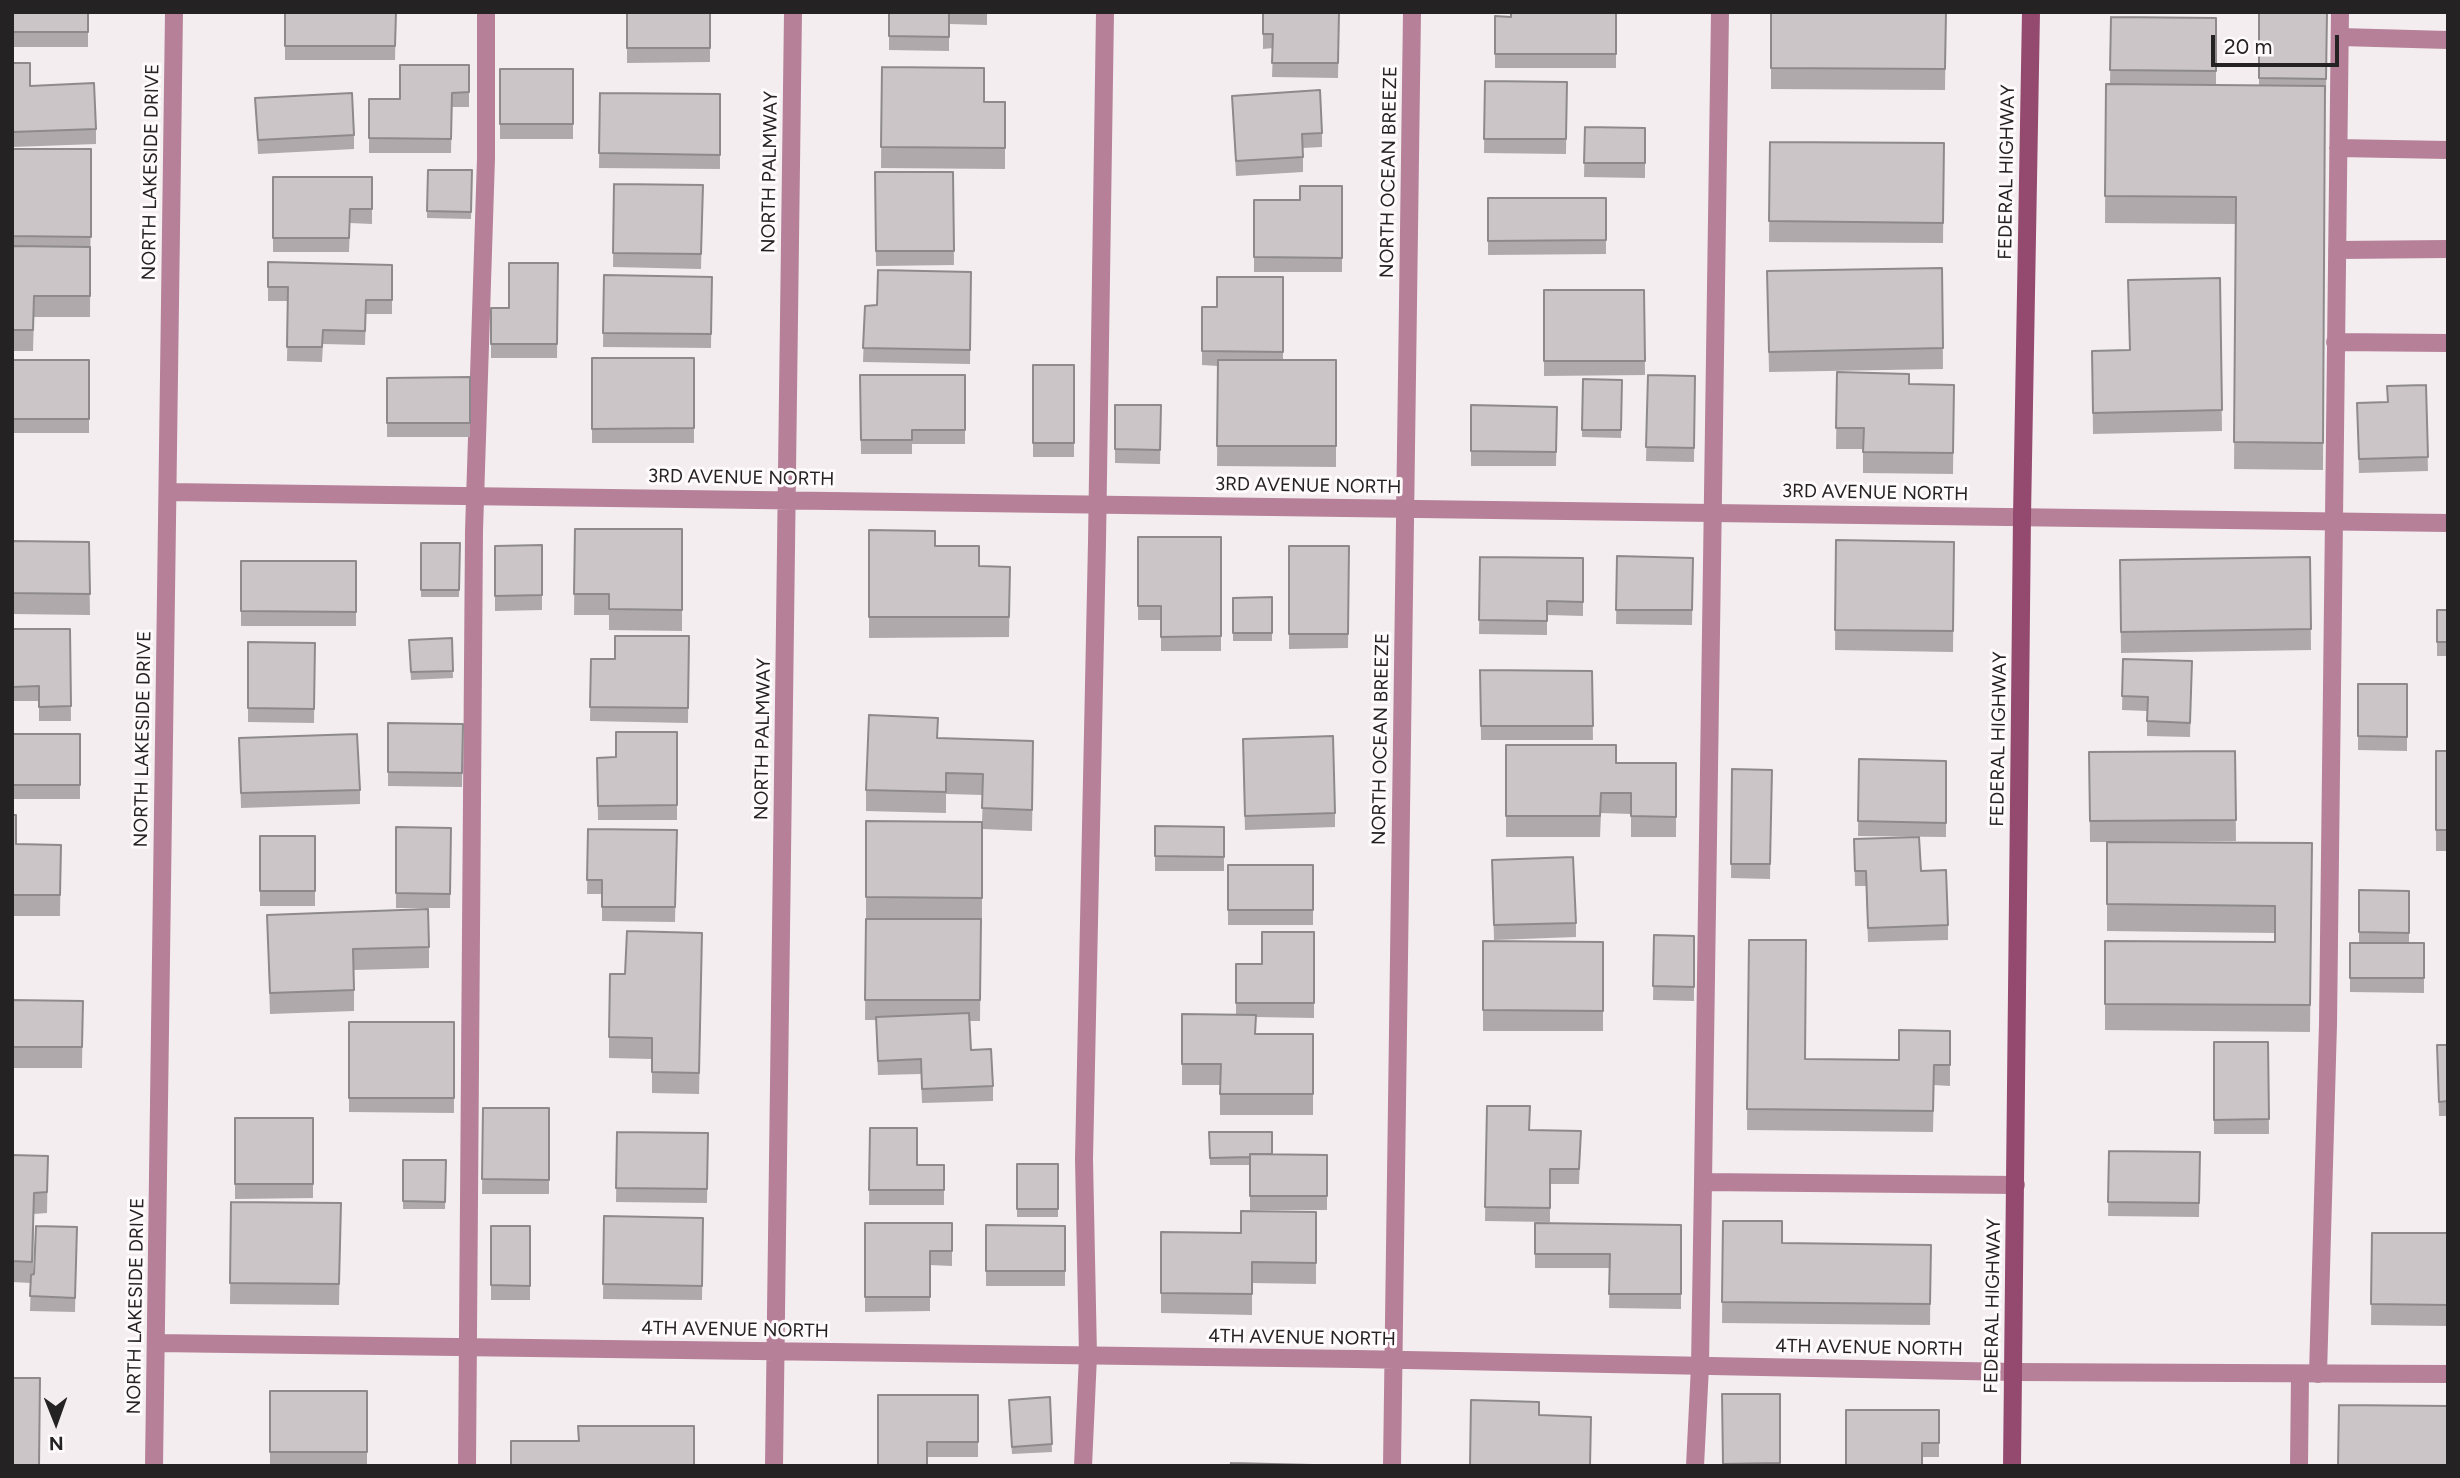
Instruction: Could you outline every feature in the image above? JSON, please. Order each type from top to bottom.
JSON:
[{"type":"main road","name":"FEDERAL HIGHWAY","points":[[2012,1466],[2022,516],[2031,12]]},
{"type":"street","name":"NORTH LAKESIDE DRIVE","points":[[154,1466],[174,12]]},
{"type":"street","points":[[467,1466],[474,496],[486,158],[486,12]]},
{"type":"street","name":"NORTH PALMWAY","points":[[774,1466],[793,12]]},
{"type":"street","points":[[1083,1466],[1088,1356],[1084,1159],[1105,12]]},
{"type":"street","name":"NORTH OCEAN BREEZE","points":[[1392,1466],[1412,12]]},
{"type":"street","points":[[1695,1466],[1700,1366],[1720,12]]},
{"type":"street","points":[[2319,1374],[2328,1024],[2340,12]]},
{"type":"street","points":[[2340,37],[2448,40]]},
{"type":"street","points":[[2338,148],[2448,150]]},
{"type":"street","points":[[2337,250],[2448,250]]},
{"type":"street","points":[[2335,342],[2448,343]]},
{"type":"street","name":"3RD AVENUE NORTH","points":[[168,492],[2448,523]]},
{"type":"street","points":[[1703,1182],[2016,1185]]},
{"type":"street","name":"4TH AVENUE NORTH","points":[[156,1343],[1394,1360],[2014,1372],[2448,1374]]},
{"type":"street","points":[[2299,1466],[2300,1374]]},
{"type":"building","points":[[12,12],[88,12],[88,32],[12,32]]},
{"type":"building","points":[[285,12],[396,12],[395,46],[285,46]]},
{"type":"building","points":[[627,12],[710,12],[710,48],[627,48]]},
{"type":"building","points":[[889,12],[949,12],[949,37],[889,36]]},
{"type":"building","points":[[1263,12],[1339,12],[1338,63],[1272,63],[1273,34],[1263,34]]},
{"type":"building","points":[[1511,12],[1616,12],[1616,54],[1495,54],[1495,16],[1511,17]]},
{"type":"building","points":[[1771,12],[1946,12],[1945,69],[1771,68]]},
{"type":"building","points":[[2259,12],[2327,12],[2326,79],[2259,78]]},
{"type":"building","points":[[2111,17],[2216,18],[2216,71],[2110,70]]},
{"type":"building","points":[[12,63],[30,63],[30,86],[94,83],[96,129],[12,132]]},
{"type":"building","points":[[400,65],[469,65],[469,92],[452,93],[451,139],[369,138],[369,99],[400,99]]},
{"type":"building","points":[[882,67],[984,68],[984,102],[1005,102],[1005,148],[881,147]]},
{"type":"building","points":[[500,69],[573,69],[573,124],[500,124]]},
{"type":"building","points":[[1485,81],[1567,82],[1566,139],[1484,139]]},
{"type":"building","points":[[2106,84],[2325,86],[2323,443],[2234,442],[2236,197],[2105,196]]},
{"type":"building","points":[[1320,90],[1322,133],[1302,134],[1303,157],[1236,161],[1232,96]]},
{"type":"building","points":[[352,93],[354,135],[258,140],[255,98]]},
{"type":"building","points":[[600,93],[720,94],[720,155],[599,153]]},
{"type":"building","points":[[1585,127],[1645,128],[1645,163],[1584,163]]},
{"type":"building","points":[[1770,142],[1944,143],[1943,223],[1769,221]]},
{"type":"building","points":[[12,149],[91,149],[91,237],[12,236]]},
{"type":"building","points":[[428,170],[472,170],[471,212],[427,211]]},
{"type":"building","points":[[875,172],[953,172],[954,251],[876,251]]},
{"type":"building","points":[[273,177],[372,177],[372,209],[350,209],[349,238],[273,238]]},
{"type":"building","points":[[614,184],[703,185],[701,254],[613,253]]},
{"type":"building","points":[[1300,186],[1342,186],[1342,258],[1254,257],[1254,200],[1300,200]]},
{"type":"building","points":[[1488,198],[1606,198],[1606,240],[1488,241]]},
{"type":"building","points":[[12,246],[90,247],[90,296],[34,296],[33,330],[12,330]]},
{"type":"building","points":[[268,262],[392,265],[392,300],[366,300],[365,331],[323,330],[322,347],[287,347],[288,287],[268,287]]},
{"type":"building","points":[[509,263],[558,263],[557,344],[491,344],[491,308],[509,308]]},
{"type":"building","points":[[1942,268],[1943,348],[1769,352],[1767,271]]},
{"type":"building","points":[[878,270],[971,272],[970,350],[863,348],[865,306],[877,305]]},
{"type":"building","points":[[604,275],[712,277],[711,334],[603,333]]},
{"type":"building","points":[[1217,277],[1283,277],[1283,352],[1202,351],[1202,307],[1217,307]]},
{"type":"building","points":[[2220,278],[2222,410],[2093,413],[2092,351],[2130,350],[2128,280]]},
{"type":"building","points":[[1544,290],[1644,290],[1645,361],[1544,361]]},
{"type":"building","points":[[592,358],[694,358],[694,428],[592,429]]},
{"type":"building","points":[[12,360],[89,360],[89,419],[12,419]]},
{"type":"building","points":[[1218,360],[1336,360],[1336,446],[1217,446]]},
{"type":"building","points":[[1033,365],[1074,365],[1074,443],[1033,443]]},
{"type":"building","points":[[1837,372],[1909,374],[1909,384],[1954,385],[1953,453],[1863,452],[1864,428],[1836,428]]},
{"type":"building","points":[[860,375],[965,375],[965,430],[912,430],[912,440],[861,440]]},
{"type":"building","points":[[1648,375],[1695,376],[1694,448],[1646,447]]},
{"type":"building","points":[[470,377],[470,423],[387,423],[387,378]]},
{"type":"building","points":[[1583,379],[1622,380],[1621,430],[1582,430]]},
{"type":"building","points":[[2426,385],[2428,457],[2359,459],[2357,403],[2388,402],[2387,386]]},
{"type":"building","points":[[1115,405],[1161,405],[1160,450],[1115,449]]},
{"type":"building","points":[[1471,405],[1557,407],[1556,452],[1471,451]]},
{"type":"building","points":[[575,529],[682,529],[682,610],[609,609],[609,594],[574,594]]},
{"type":"building","points":[[869,530],[935,531],[935,546],[979,546],[979,566],[1010,567],[1009,617],[869,617]]},
{"type":"building","points":[[1138,537],[1221,537],[1221,636],[1161,637],[1161,606],[1138,606]]},
{"type":"building","points":[[1836,540],[1954,542],[1953,631],[1835,630]]},
{"type":"building","points":[[12,541],[89,542],[90,594],[12,593]]},
{"type":"building","points":[[421,543],[460,543],[459,590],[421,590]]},
{"type":"building","points":[[542,545],[542,595],[495,596],[495,546]]},
{"type":"building","points":[[1289,546],[1349,546],[1348,634],[1289,634]]},
{"type":"building","points":[[1617,556],[1693,558],[1692,610],[1616,610]]},
{"type":"building","points":[[1480,557],[1583,558],[1583,602],[1547,601],[1547,621],[1479,620]]},
{"type":"building","points":[[2310,557],[2311,629],[2121,632],[2120,560]]},
{"type":"building","points":[[241,561],[356,561],[356,612],[241,611]]},
{"type":"building","points":[[1272,597],[1272,633],[1233,633],[1233,598]]},
{"type":"building","points":[[2437,610],[2448,610],[2448,642],[2437,642]]},
{"type":"building","points":[[12,629],[70,629],[71,706],[39,707],[39,686],[12,687]]},
{"type":"building","points":[[615,636],[689,636],[688,708],[590,707],[591,659],[615,659]]},
{"type":"building","points":[[452,638],[453,671],[411,672],[409,640]]},
{"type":"building","points":[[248,642],[315,643],[314,709],[248,708]]},
{"type":"building","points":[[2123,659],[2192,661],[2190,723],[2147,721],[2148,697],[2122,696]]},
{"type":"building","points":[[1480,670],[1592,671],[1593,726],[1481,726]]},
{"type":"building","points":[[2358,684],[2407,684],[2407,737],[2358,736]]},
{"type":"building","points":[[869,715],[938,718],[937,738],[1033,741],[1032,810],[982,808],[983,774],[946,773],[946,792],[866,790]]},
{"type":"building","points":[[388,723],[463,724],[462,773],[388,772]]},
{"type":"building","points":[[616,732],[677,732],[677,805],[598,806],[597,758],[616,757]]},
{"type":"building","points":[[12,734],[80,734],[80,785],[12,785]]},
{"type":"building","points":[[357,734],[360,790],[241,793],[239,738]]},
{"type":"building","points":[[1333,736],[1335,813],[1245,816],[1243,739]]},
{"type":"building","points":[[1506,745],[1616,745],[1616,763],[1676,763],[1676,817],[1631,816],[1631,793],[1601,793],[1600,816],[1506,816]]},
{"type":"building","points":[[2235,751],[2236,820],[2090,821],[2089,752]]},
{"type":"building","points":[[2436,751],[2448,751],[2448,830],[2436,830]]},
{"type":"building","points":[[1859,759],[1946,761],[1946,823],[1858,821]]},
{"type":"building","points":[[1732,769],[1772,770],[1770,864],[1731,864]]},
{"type":"building","points":[[12,815],[16,815],[16,844],[61,845],[60,895],[12,895]]},
{"type":"building","points":[[866,821],[982,822],[982,898],[866,897]]},
{"type":"building","points":[[1155,826],[1224,827],[1224,857],[1155,856]]},
{"type":"building","points":[[396,827],[451,828],[450,894],[396,893]]},
{"type":"building","points":[[588,829],[677,830],[675,907],[602,907],[602,880],[587,880]]},
{"type":"building","points":[[260,836],[315,836],[315,891],[260,891]]},
{"type":"building","points":[[1919,837],[1921,871],[1946,870],[1948,925],[1868,928],[1866,871],[1855,871],[1854,839]]},
{"type":"building","points":[[2107,842],[2312,843],[2310,1005],[2105,1004],[2105,941],[2275,942],[2275,906],[2107,904]]},
{"type":"building","points":[[1573,857],[1576,923],[1494,925],[1492,860]]},
{"type":"building","points":[[1228,865],[1313,865],[1313,910],[1228,910]]},
{"type":"building","points":[[2359,890],[2409,891],[2409,933],[2359,932]]},
{"type":"building","points":[[428,909],[429,947],[353,949],[354,990],[270,993],[267,915]]},
{"type":"building","points":[[866,919],[981,919],[980,1000],[865,1000]]},
{"type":"building","points":[[627,931],[702,933],[699,1073],[652,1072],[652,1038],[609,1037],[610,974],[625,974]]},
{"type":"building","points":[[1262,932],[1314,932],[1314,1003],[1236,1003],[1236,964],[1262,964]]},
{"type":"building","points":[[1654,935],[1694,936],[1694,987],[1653,986]]},
{"type":"building","points":[[1749,940],[1806,940],[1805,1059],[1899,1060],[1899,1030],[1950,1031],[1950,1065],[1934,1065],[1933,1111],[1747,1109]]},
{"type":"building","points":[[1483,941],[1603,942],[1603,1011],[1483,1010]]},
{"type":"building","points":[[2350,943],[2424,943],[2424,978],[2350,978]]},
{"type":"building","points":[[12,1000],[83,1001],[82,1047],[12,1047]]},
{"type":"building","points":[[969,1013],[971,1050],[991,1049],[993,1086],[922,1089],[921,1059],[878,1061],[876,1017]]},
{"type":"building","points":[[1182,1014],[1256,1015],[1255,1034],[1313,1034],[1313,1094],[1220,1094],[1221,1064],[1182,1064]]},
{"type":"building","points":[[349,1022],[454,1022],[454,1098],[349,1098]]},
{"type":"building","points":[[2214,1042],[2268,1042],[2269,1119],[2214,1120]]},
{"type":"building","points":[[2437,1045],[2448,1045],[2448,1101],[2439,1102]]},
{"type":"building","points":[[1487,1106],[1530,1106],[1529,1130],[1581,1131],[1579,1169],[1550,1169],[1550,1208],[1485,1207]]},
{"type":"building","points":[[483,1108],[549,1108],[549,1180],[482,1179]]},
{"type":"building","points":[[235,1118],[313,1118],[313,1184],[235,1184]]},
{"type":"building","points":[[870,1128],[917,1128],[917,1165],[944,1165],[944,1190],[869,1190]]},
{"type":"building","points":[[617,1132],[708,1133],[707,1189],[616,1188]]},
{"type":"building","points":[[1209,1132],[1272,1132],[1272,1154],[1210,1158]]},
{"type":"building","points":[[2109,1151],[2200,1152],[2199,1203],[2108,1202]]},
{"type":"building","points":[[1250,1154],[1327,1155],[1327,1196],[1250,1196]]},
{"type":"building","points":[[12,1155],[48,1156],[47,1192],[34,1193],[32,1262],[12,1261]]},
{"type":"building","points":[[403,1160],[446,1160],[445,1202],[403,1201]]},
{"type":"building","points":[[1017,1164],[1058,1164],[1058,1209],[1017,1209]]},
{"type":"building","points":[[231,1202],[341,1203],[339,1284],[230,1283]]},
{"type":"building","points":[[1241,1211],[1316,1212],[1316,1263],[1252,1262],[1252,1294],[1161,1293],[1161,1232],[1241,1233]]},
{"type":"building","points":[[604,1216],[703,1218],[702,1286],[603,1284]]},
{"type":"building","points":[[1723,1221],[1782,1221],[1782,1243],[1931,1245],[1930,1304],[1722,1302]]},
{"type":"building","points":[[865,1223],[952,1223],[952,1251],[930,1251],[930,1297],[865,1297]]},
{"type":"building","points":[[1535,1223],[1681,1225],[1681,1294],[1609,1294],[1610,1254],[1535,1254]]},
{"type":"building","points":[[986,1225],[1065,1226],[1065,1271],[986,1271]]},
{"type":"building","points":[[36,1226],[77,1227],[75,1298],[30,1296],[31,1275],[34,1274]]},
{"type":"building","points":[[491,1226],[530,1226],[530,1286],[491,1285]]},
{"type":"building","points":[[2372,1233],[2448,1233],[2448,1305],[2371,1304]]},
{"type":"building","points":[[12,1378],[40,1378],[39,1466],[12,1466]]},
{"type":"building","points":[[270,1391],[367,1391],[367,1452],[270,1452]]},
{"type":"building","points":[[1722,1394],[1780,1394],[1780,1463],[1723,1464]]},
{"type":"building","points":[[878,1395],[978,1395],[978,1442],[927,1442],[927,1466],[878,1466]]},
{"type":"building","points":[[1050,1397],[1052,1444],[1012,1447],[1009,1400]]},
{"type":"building","points":[[1471,1400],[1539,1402],[1539,1415],[1591,1417],[1590,1466],[1470,1466]]},
{"type":"building","points":[[2339,1405],[2448,1406],[2448,1466],[2338,1466]]},
{"type":"building","points":[[1846,1410],[1939,1410],[1939,1443],[1922,1443],[1922,1466],[1846,1466]]},
{"type":"building","points":[[578,1426],[694,1426],[694,1466],[511,1466],[511,1441],[579,1441]]},
{"type":"building","points":[[1231,1463],[1314,1465],[1230,1466]]}]
